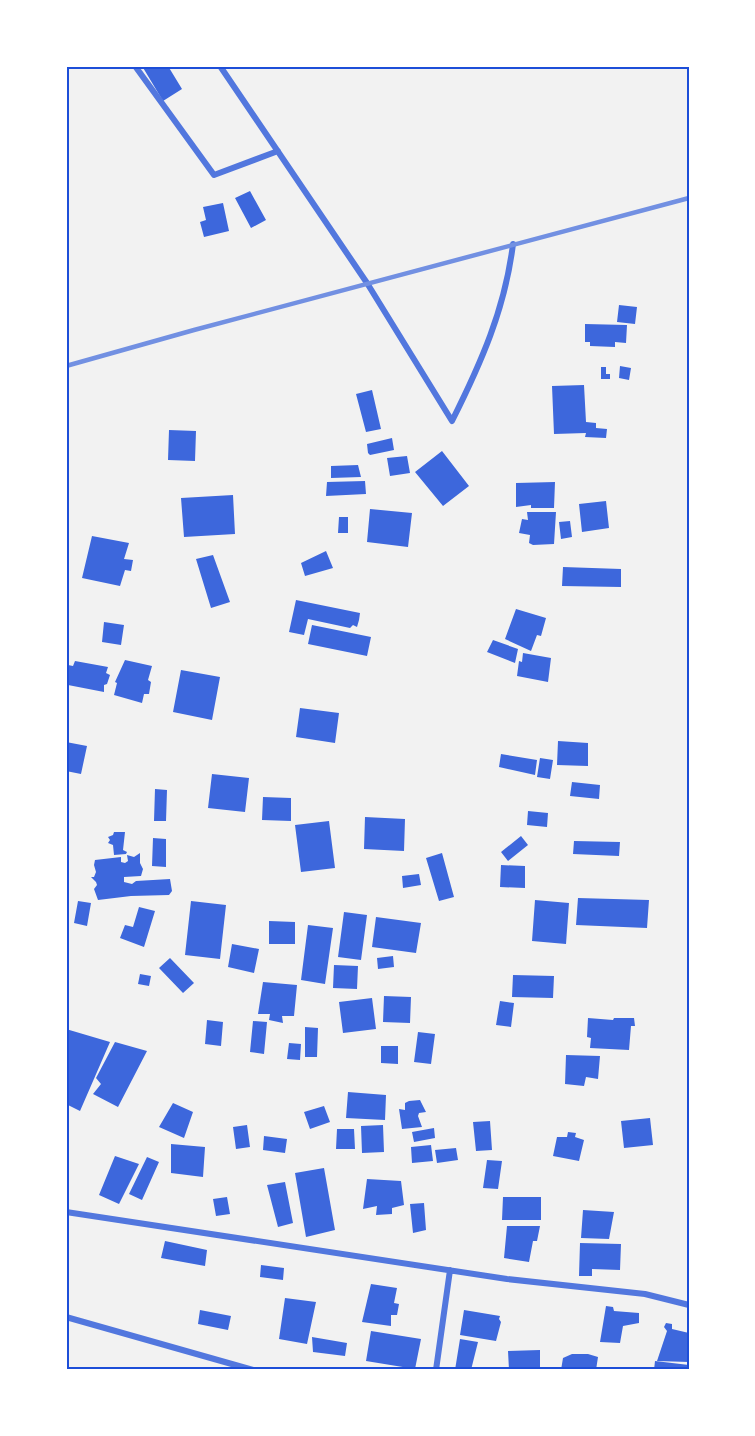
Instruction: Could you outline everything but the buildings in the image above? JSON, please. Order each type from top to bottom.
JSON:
[{"type":"street","points":[[135,66],[214,175],[278,151]]},
{"type":"street","points":[[220,66],[367,283],[452,421],[476,374],[496,325],[509,277],[513,244]]},
{"type":"street","points":[[66,1212],[507,1279],[645,1294],[689,1305]]},
{"type":"street","points":[[436,1370],[450,1270]]},
{"type":"street","points":[[66,1317],[253,1370]]},
{"type":"railway","points":[[66,366],[689,198]]}]
